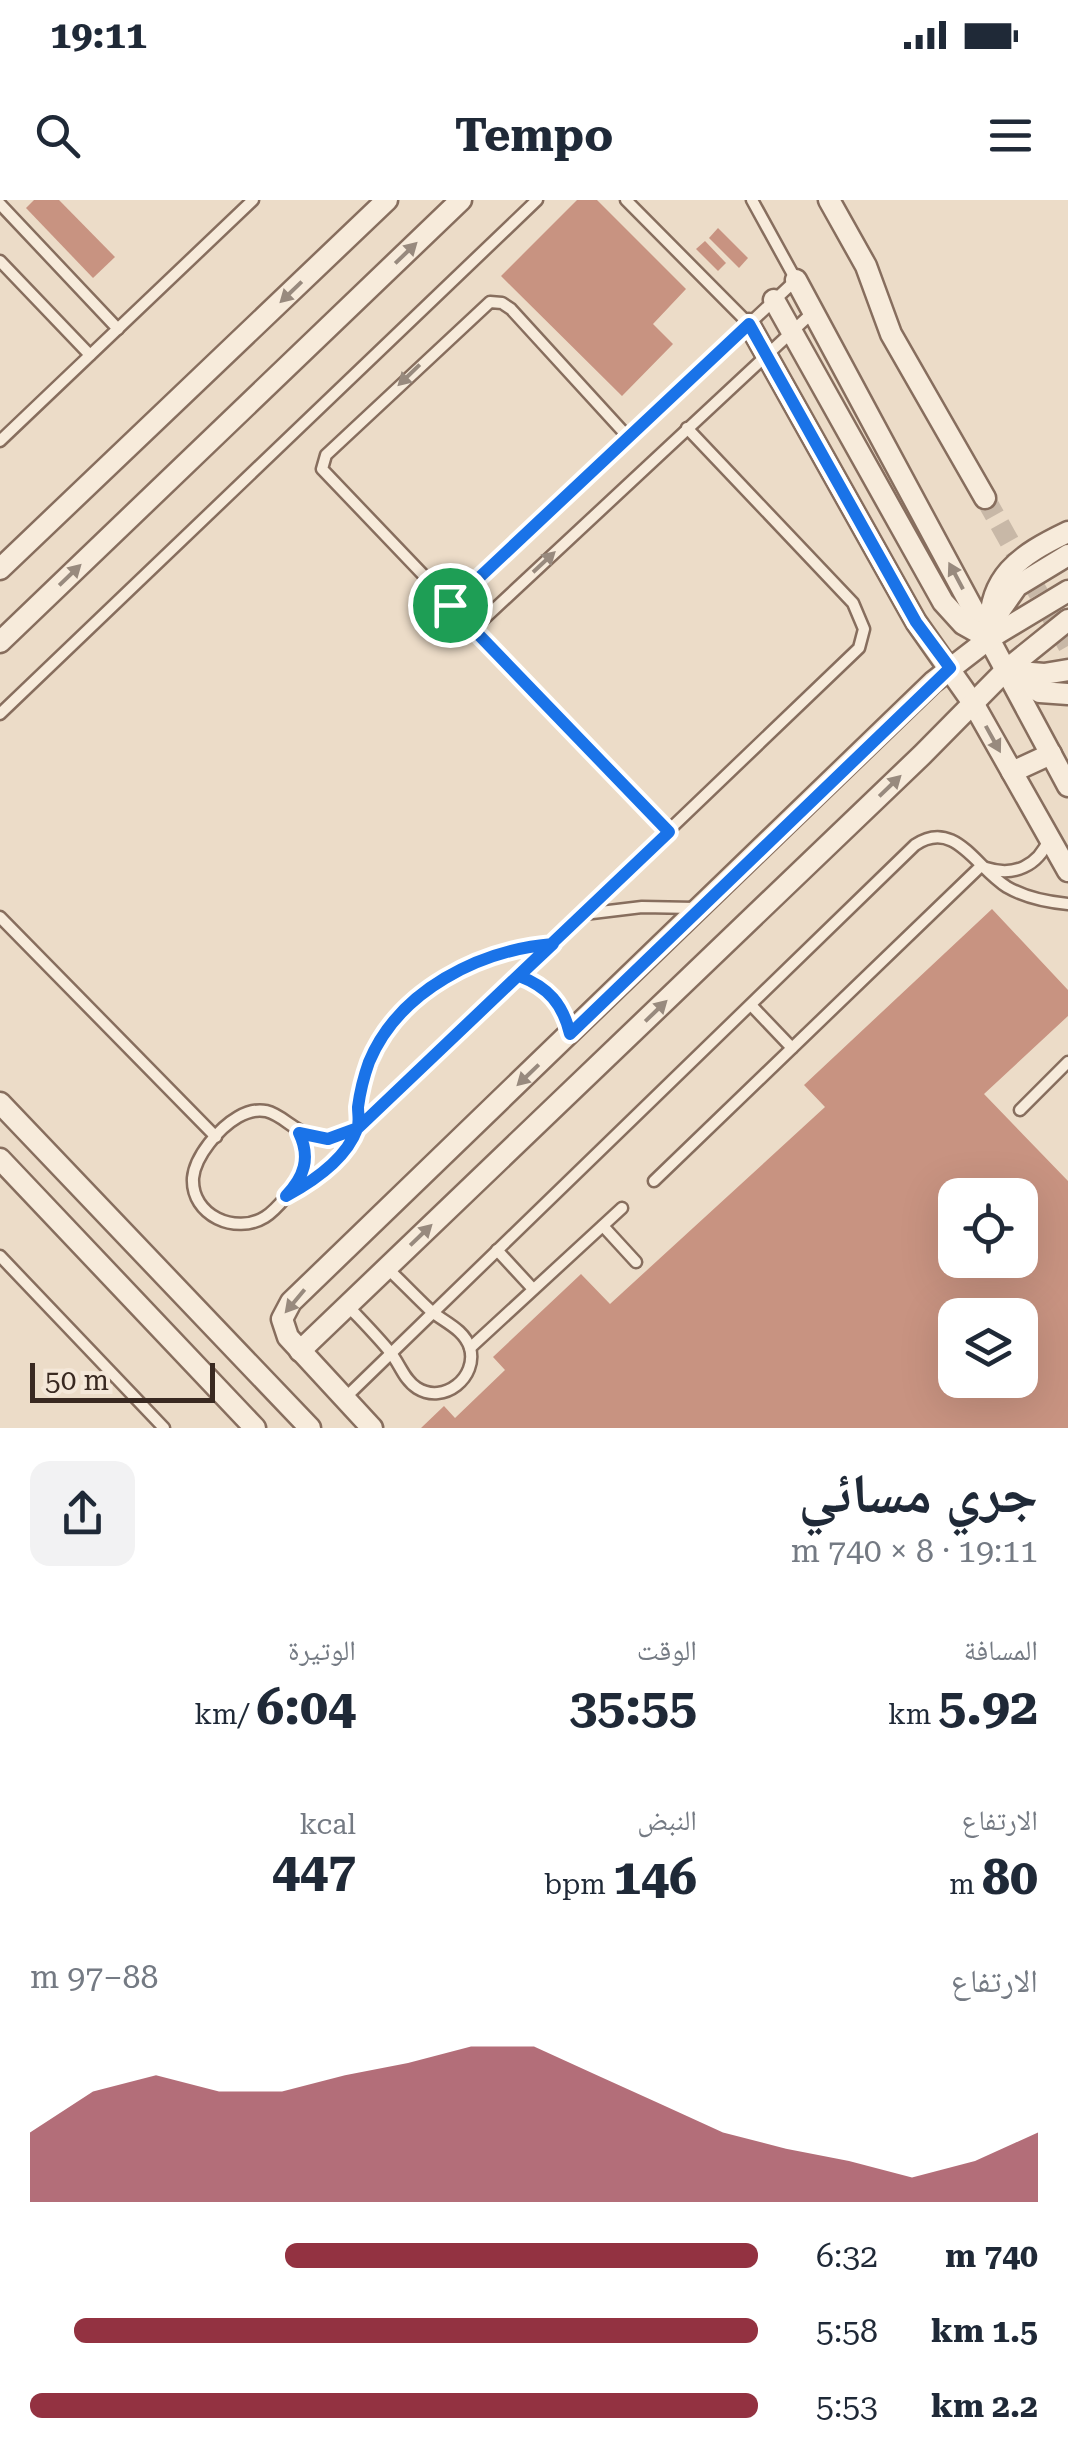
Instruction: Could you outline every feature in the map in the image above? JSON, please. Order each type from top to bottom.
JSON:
[{"type":"street","points":[[0,642],[462,200]]},
{"type":"street","points":[[830,200],[866,266],[891,334],[985,498]]},
{"type":"street","points":[[0,570],[375,204]]},
{"type":"street","points":[[796,280],[1068,786]]},
{"type":"street","points":[[774,300],[944,602],[963,624],[990,638]]},
{"type":"street","points":[[749,324],[916,622],[973,703],[1068,871]]},
{"type":"street","points":[[990,638],[991,607],[1003,578],[1024,555],[1068,532]]},
{"type":"street","points":[[990,638],[999,610],[1017,586],[1068,555]]},
{"type":"street","points":[[372,1428],[283,1329],[282,1319],[291,1302],[950,668],[990,638],[1068,591]]},
{"type":"street","points":[[300,1351],[1006,670],[1068,620]]},
{"type":"street","points":[[1006,670],[1044,674],[1068,670]]},
{"type":"street","points":[[1006,670],[1027,687],[1068,694]]},
{"type":"street","points":[[1012,772],[1052,754]]},
{"type":"street","points":[[0,1102],[310,1428]]},
{"type":"street","points":[[0,1159],[255,1428]]},
{"type":"lane","points":[[0,441],[253,200]]},
{"type":"lane","points":[[0,714],[537,200]]},
{"type":"lane","points":[[626,200],[749,324]]},
{"type":"lane","points":[[450,605],[796,280],[752,200]]},
{"type":"lane","points":[[4,204],[118,328]]},
{"type":"lane","points":[[0,261],[90,355]]},
{"type":"lane","points":[[628,438],[506,305],[490,302],[326,455],[322,464],[327,478],[669,832]]},
{"type":"lane","points":[[472,628],[813,312]]},
{"type":"lane","points":[[286,1196],[330,1166],[358,1128],[853,656],[864,629],[853,602],[687,428]]},
{"type":"lane","points":[[344,1398],[923,840],[950,838],[981,866],[1022,894],[1068,904]]},
{"type":"lane","points":[[981,866],[1001,872],[1022,869],[1040,857],[1050,838]]},
{"type":"lane","points":[[654,1181],[981,866]]},
{"type":"lane","points":[[584,914],[642,907],[701,909]]},
{"type":"lane","points":[[0,917],[216,1138]]},
{"type":"lane","points":[[358,1128],[358,1105],[370,1060],[381,1040],[412,1004],[476,960],[553,944]]},
{"type":"lane","points":[[519,976],[554,997],[570,1034]]},
{"type":"lane","points":[[751,1005],[792,1048]]},
{"type":"lane","points":[[1020,1110],[1068,1062]]},
{"type":"lane","points":[[252,1112],[284,1118],[299,1133],[304,1143],[305,1166],[301,1177],[271,1212],[251,1224],[228,1224],[207,1212],[194,1190],[193,1178],[203,1153],[232,1121],[252,1112]]},
{"type":"lane","points":[[299,1133],[328,1139],[358,1128]]},
{"type":"lane","points":[[470,1348],[622,1208]]},
{"type":"lane","points":[[602,1226],[636,1262]]},
{"type":"lane","points":[[497,1250],[533,1289]]},
{"type":"lane","points":[[0,1256],[156,1425]]},
{"type":"lane","points":[[347,1306],[392,1353],[408,1380],[424,1392],[452,1389],[466,1376],[470,1348],[459,1331],[433,1313],[387,1268]]},
{"type":"building","points":[[34,200],[59,200],[115,257],[93,278],[26,208]]},
{"type":"building","points":[[577,200],[597,200],[686,289],[653,324],[673,344],[622,396],[501,276]]},
{"type":"building","points":[[718,228],[748,258],[739,268],[709,238]]},
{"type":"building","points":[[705,241],[726,263],[718,271],[696,249]]},
{"type":"building","points":[[992,909],[1068,990],[1068,1016],[984,1094],[1068,1181],[1068,1428],[421,1428],[444,1406],[455,1418],[505,1370],[493,1357],[581,1274],[610,1304],[825,1107],[804,1085]]},
{"type":"tunnel","points":[[985,498],[1068,646]]},
{"type":"route","points":[[450,605],[669,832],[553,944],[358,1128],[328,1139],[299,1133],[304,1143],[305,1166],[286,1196],[320,1175],[347,1146],[358,1128],[362,1082],[370,1060],[395,1021],[432,987],[476,960],[527,946],[553,944],[519,976],[532,981],[544,988],[554,997],[570,1034],[950,668],[916,622],[749,324],[450,605]]}]
